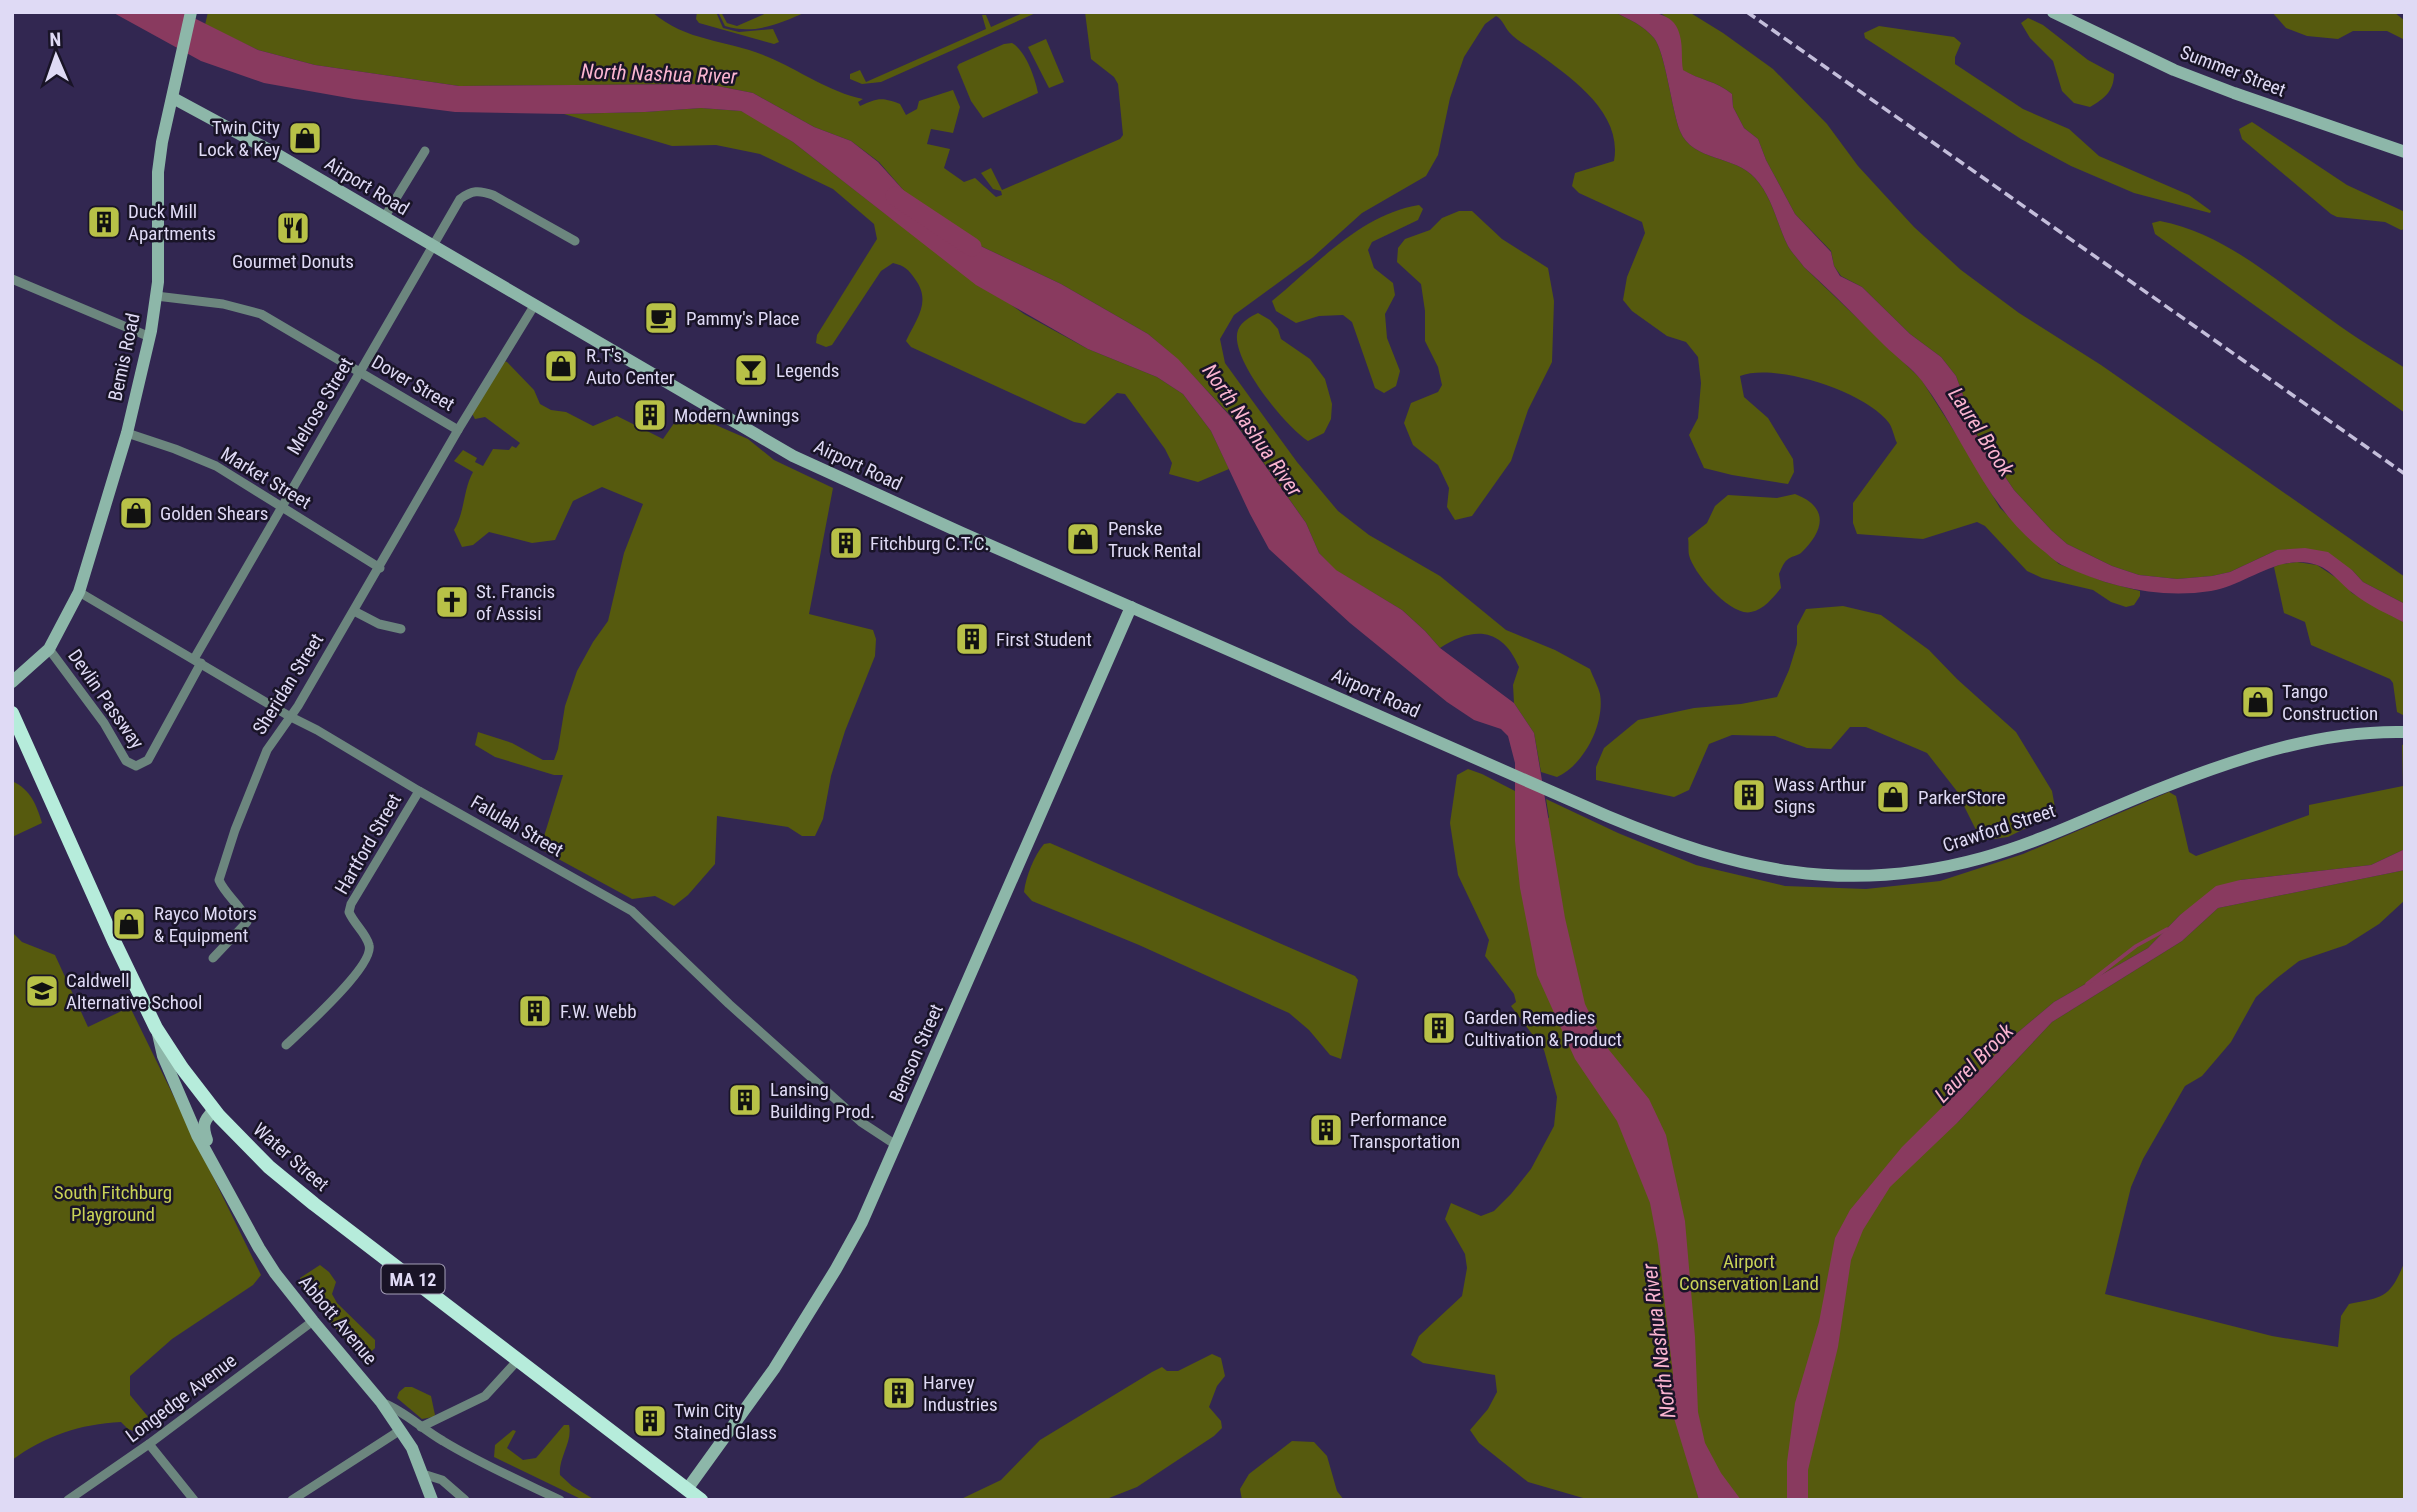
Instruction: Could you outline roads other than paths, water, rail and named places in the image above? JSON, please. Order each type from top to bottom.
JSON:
[{"type":"highway","name":"Water Street","points":[[12,713],[156,1028],[181,1068],[214,1110],[275,1172],[701,1500]]},
{"type":"highway","points":[[12,736],[29,751]]},
{"type":"main road","name":"Bemis Road","points":[[12,682],[49,649],[79,592],[127,433],[150,337],[156,296],[162,142],[191,12]]},
{"type":"main road","name":"Summer Street","points":[[2053,12],[2174,70],[2405,152]]},
{"type":"main road","name":"Airport Road","points":[[173,98],[273,152],[793,456],[1562,796]]},
{"type":"main road","name":"Benson Street","points":[[688,1488],[774,1369],[862,1222],[1131,607]]},
{"type":"main road","name":"Crawford Street","points":[[1562,796],[1658,837],[1738,863],[1782,872],[1881,875],[1947,867],[1984,858],[2174,783],[2259,753],[2342,735],[2405,732]]},
{"type":"main road","name":"Abbott Avenue","points":[[156,1028],[163,1056],[177,1089],[213,1164],[259,1248],[313,1321],[382,1402],[412,1448],[432,1500]]},
{"type":"main road","name":"Abbott Avenue","points":[[213,1164],[203,1126],[214,1110]]},
{"type":"street","points":[[384,218],[425,151]]},
{"type":"street","name":"Melrose Street","points":[[197,661],[279,508],[460,199],[470,191],[489,194],[575,241]]},
{"type":"street","points":[[12,279],[150,337]]},
{"type":"street","name":"Dover Street","points":[[156,296],[223,304],[252,311],[458,430]]},
{"type":"street","name":"Sheridan Street","points":[[212,958],[247,922],[246,916],[222,888],[219,880],[267,750],[298,706],[458,430],[534,306]]},
{"type":"street","name":"Market Street","points":[[127,433],[216,466],[279,508],[380,568]]},
{"type":"street","name":"Falulah Street","points":[[79,592],[419,791],[632,911],[729,1004],[861,1122],[896,1145]]},
{"type":"street","points":[[354,611],[379,624],[401,629]]},
{"type":"street","name":"Devlin Passway","points":[[49,649],[104,723],[125,761],[136,766],[148,760],[197,661]]},
{"type":"street","name":"Hartford Street","points":[[286,1045],[349,981],[369,955],[369,944],[349,912],[351,905],[419,791]]},
{"type":"street","name":"Longedge Avenue","points":[[68,1500],[149,1444],[313,1321]]},
{"type":"street","points":[[421,1427],[485,1396],[518,1360]]},
{"type":"street","points":[[382,1402],[399,1410],[470,1458],[560,1500]]},
{"type":"street","points":[[292,1500],[399,1431]]},
{"type":"street","points":[[149,1444],[194,1500]]},
{"type":"street","points":[[423,1474],[442,1479],[465,1500]]},
{"type":"waterway","name":"North Nashua River","points":[[895,196],[972,247]]},
{"type":"waterway","name":"Laurel Brook","points":[[2087,984],[2136,946],[2167,929]]},
{"type":"railway","points":[[1747,12],[2405,474]]},
{"type":"place","name":"Twin City Lock & Key","points":[[305,138]]},
{"type":"place","name":"Duck Mill Apartments","points":[[104,222]]},
{"type":"place","name":"Gourmet Donuts","points":[[293,228]]},
{"type":"place","name":"Pammy's Place","points":[[661,318]]},
{"type":"place","name":"R.T's. Auto Center","points":[[561,366]]},
{"type":"place","name":"Legends","points":[[751,370]]},
{"type":"place","name":"Modern Awnings","points":[[650,415]]},
{"type":"place","name":"Golden Shears","points":[[136,513]]},
{"type":"place","name":"Penske Truck Rental","points":[[1083,539]]},
{"type":"place","name":"Fitchburg C.T.C.","points":[[846,543]]},
{"type":"place","name":"St. Francis of Assisi","points":[[452,602]]},
{"type":"place","name":"First Student","points":[[972,639]]},
{"type":"place","name":"Tango Construction","points":[[2258,702]]},
{"type":"place","name":"Wass Arthur Signs","points":[[1749,795]]},
{"type":"place","name":"ParkerStore","points":[[1893,797]]},
{"type":"place","name":"Rayco Motors & Equipment","points":[[129,924]]},
{"type":"place","name":"Caldwell Alternative School","points":[[42,991]]},
{"type":"place","name":"F.W. Webb","points":[[535,1011]]},
{"type":"place","name":"Garden Remedies Cultivation & Product","points":[[1439,1028]]},
{"type":"place","name":"Lansing Building Prod.","points":[[745,1100]]},
{"type":"place","name":"Performance Transportation","points":[[1326,1130]]},
{"type":"place","name":"Harvey Industries","points":[[899,1393]]},
{"type":"place","name":"Twin City Stained Glass","points":[[650,1421]]},
{"type":"park label","name":"South Fitchburg Playground","points":[[113,1203]]},
{"type":"park label","name":"Airport Conservation Land","points":[[1749,1272]]}]
